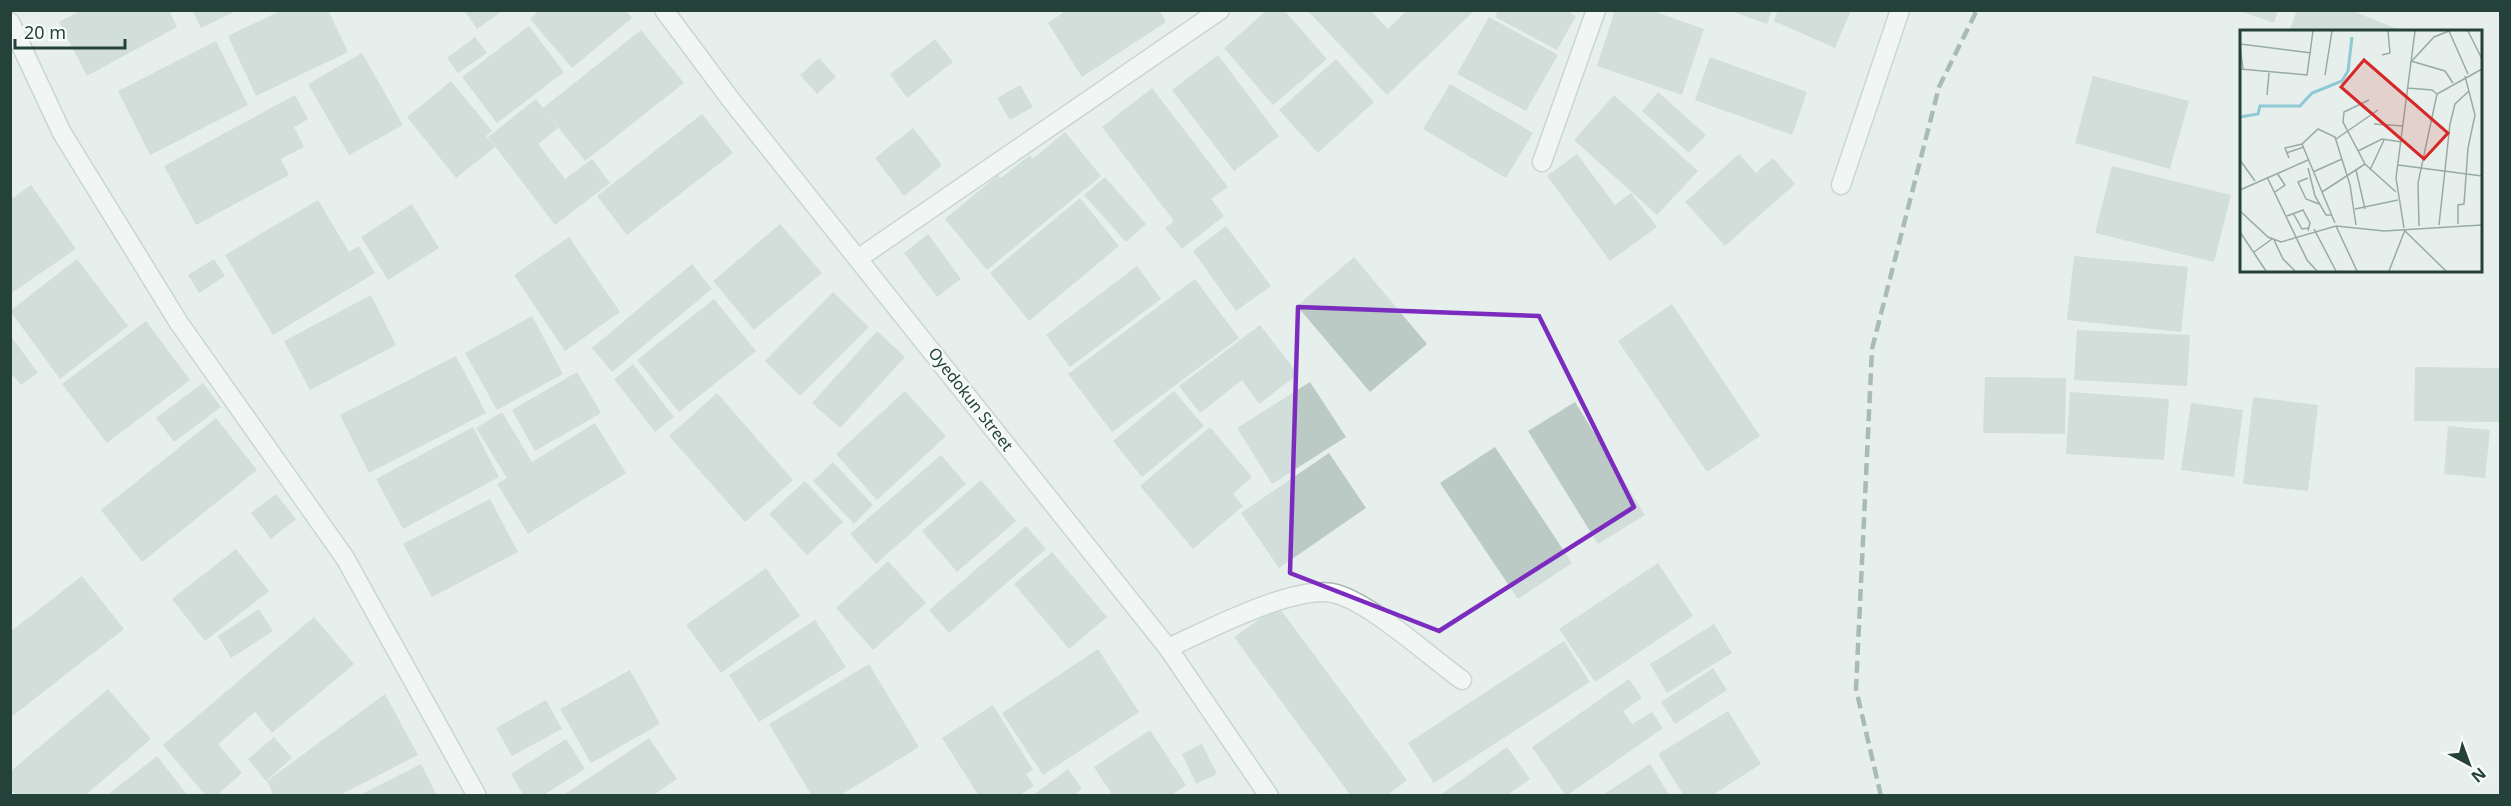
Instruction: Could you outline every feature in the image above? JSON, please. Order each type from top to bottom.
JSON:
[{"type":"street","name":"Oyedokun Street","points":[[664,10],[731,100],[1168,648],[1269,795]]},
{"type":"street","points":[[859,258],[1220,10]]},
{"type":"street","points":[[1542,162],[1596,10]]},
{"type":"street","points":[[1841,185],[1900,10]]},
{"type":"street","points":[[10,22],[62,133],[179,323],[345,558],[477,795]]},
{"type":"street","points":[[1168,648],[1246,613],[1307,592],[1335,593],[1359,603],[1462,680]]},
{"type":"highlighted area","points":[[1298,307],[1539,316],[1634,507],[1439,631],[1290,573]]},
{"type":"building","points":[[82,10],[169,10],[177,27],[87,76],[59,22]]},
{"type":"building","points":[[192,10],[238,10],[201,28]]},
{"type":"building","points":[[282,10],[328,10],[348,52],[256,96],[228,36]]},
{"type":"building","points":[[464,10],[504,10],[477,29]]},
{"type":"building","points":[[540,10],[625,10],[632,18],[572,68],[530,19]]},
{"type":"building","points":[[1067,10],[1159,10],[1166,22],[1082,77],[1048,23]]},
{"type":"building","points":[[1267,10],[1284,10],[1327,59],[1273,105],[1224,48]]},
{"type":"building","points":[[1307,10],[1370,10],[1388,29],[1407,10],[1475,10],[1387,95]]},
{"type":"building","points":[[1498,10],[1566,10],[1576,16],[1557,50],[1495,17]]},
{"type":"building","points":[[1615,10],[1650,10],[1704,29],[1682,95],[1597,66]]},
{"type":"building","points":[[1728,10],[1772,10],[1767,24]]},
{"type":"building","points":[[1778,10],[1851,10],[1835,48],[1774,21]]},
{"type":"building","points":[[2237,10],[2278,10],[2274,23]]},
{"type":"building","points":[[2297,10],[2350,10],[2400,30],[2290,30]]},
{"type":"building","points":[[1489,17],[1558,55],[1526,111],[1457,74]]},
{"type":"building","points":[[529,26],[564,72],[497,123],[462,77]]},
{"type":"building","points":[[641,30],[684,83],[585,161],[546,112],[558,128],[538,144],[565,179],[592,159],[610,183],[555,225],[488,137],[536,99],[543,108]]},
{"type":"building","points":[[475,37],[487,53],[458,73],[447,58]]},
{"type":"building","points":[[935,39],[953,62],[907,98],[890,74]]},
{"type":"building","points":[[216,41],[248,105],[150,155],[118,91]]},
{"type":"building","points":[[362,53],[403,125],[349,155],[308,84]]},
{"type":"building","points":[[1218,55],[1279,136],[1234,171],[1172,90]]},
{"type":"building","points":[[1710,57],[1807,92],[1792,135],[1695,100]]},
{"type":"building","points":[[819,58],[836,77],[817,94],[800,75]]},
{"type":"building","points":[[1336,59],[1374,102],[1318,153],[1279,110]]},
{"type":"building","points":[[2093,76],[2189,101],[2170,169],[2075,143]]},
{"type":"building","points":[[451,81],[492,131],[486,136],[495,147],[456,178],[407,117]]},
{"type":"building","points":[[1450,84],[1533,133],[1506,178],[1423,129]]},
{"type":"building","points":[[1020,85],[1033,107],[1010,120],[997,98]]},
{"type":"building","points":[[1152,88],[1228,187],[1211,199],[1224,216],[1182,249],[1165,228],[1174,221],[1102,127]]},
{"type":"building","points":[[1658,92],[1706,135],[1689,153],[1642,111]]},
{"type":"building","points":[[295,95],[308,119],[294,127],[304,147],[281,159],[289,175],[196,225],[164,166]]},
{"type":"building","points":[[1614,95],[1698,171],[1657,215],[1574,140]]},
{"type":"building","points":[[702,114],[733,153],[627,235],[597,196]]},
{"type":"building","points":[[913,128],[942,165],[904,196],[875,158]]},
{"type":"building","points":[[1065,132],[1101,176],[987,270],[945,219],[998,175],[1001,178],[1030,155],[1033,159]]},
{"type":"building","points":[[1577,154],[1615,205],[1631,193],[1657,227],[1610,261],[1547,176]]},
{"type":"building","points":[[1739,154],[1756,173],[1773,158],[1795,184],[1725,246],[1685,202]]},
{"type":"building","points":[[2112,166],[2231,195],[2214,262],[2095,233]]},
{"type":"building","points":[[1105,177],[1146,224],[1126,242],[1084,195]]},
{"type":"building","points":[[31,185],[76,249],[10,294],[10,200]]},
{"type":"building","points":[[1080,198],[1119,246],[1029,321],[990,273]]},
{"type":"building","points":[[318,200],[349,252],[359,246],[375,273],[273,335],[225,255]]},
{"type":"building","points":[[412,204],[439,248],[388,280],[361,237]]},
{"type":"building","points":[[780,224],[822,273],[754,330],[713,281]]},
{"type":"building","points":[[1226,226],[1271,286],[1236,311],[1193,251]]},
{"type":"building","points":[[928,234],[961,279],[937,297],[904,253]]},
{"type":"building","points":[[569,237],[620,312],[565,351],[514,275]]},
{"type":"building","points":[[2074,256],[2188,267],[2181,332],[2067,320]]},
{"type":"building","points":[[1354,257],[1427,344],[1370,392],[1297,306]]},
{"type":"building","points":[[77,259],[128,326],[60,379],[10,311]]},
{"type":"building","points":[[214,259],[225,276],[199,293],[188,275]]},
{"type":"building","points":[[692,264],[712,289],[612,372],[592,348]]},
{"type":"building","points":[[1137,266],[1161,299],[1070,367],[1046,335]]},
{"type":"building","points":[[1195,279],[1239,338],[1112,432],[1068,374]]},
{"type":"building","points":[[833,292],[869,327],[800,396],[765,361]]},
{"type":"building","points":[[371,295],[396,345],[310,390],[284,341]]},
{"type":"building","points":[[714,299],[756,351],[679,412],[637,360]]},
{"type":"building","points":[[1672,304],[1760,436],[1707,472],[1618,341]]},
{"type":"building","points":[[532,316],[563,374],[497,410],[465,353]]},
{"type":"building","points":[[146,321],[190,380],[107,443],[62,384]]},
{"type":"building","points":[[1260,325],[1298,374],[1259,404],[1242,380],[1200,413],[1179,386]]},
{"type":"building","points":[[2077,330],[2190,335],[2187,386],[2074,380]]},
{"type":"building","points":[[877,331],[905,357],[840,428],[812,403]]},
{"type":"building","points":[[10,335],[38,373],[21,385],[10,372]]},
{"type":"building","points":[[456,356],[486,413],[369,473],[340,415]]},
{"type":"building","points":[[633,364],[674,417],[655,432],[614,379]]},
{"type":"building","points":[[2415,367],[2500,368],[2499,422],[2414,421]]},
{"type":"building","points":[[577,372],[601,413],[535,451],[512,410]]},
{"type":"building","points":[[1985,377],[2066,378],[2065,434],[1983,433]]},
{"type":"building","points":[[1310,382],[1346,437],[1272,484],[1237,428]]},
{"type":"building","points":[[203,383],[221,407],[174,442],[156,418]]},
{"type":"building","points":[[905,391],[946,436],[877,500],[836,454]]},
{"type":"building","points":[[1174,391],[1204,426],[1142,477],[1113,441]]},
{"type":"building","points":[[2070,392],[2169,399],[2164,460],[2066,454]]},
{"type":"building","points":[[717,393],[793,480],[745,522],[669,436]]},
{"type":"building","points":[[2253,397],[2318,405],[2308,491],[2243,484]]},
{"type":"building","points":[[1575,402],[1645,515],[1598,544],[1528,431]]},
{"type":"building","points":[[2191,403],[2243,410],[2234,477],[2181,470]]},
{"type":"building","points":[[502,412],[532,462],[595,423],[626,473],[528,534],[497,484],[507,478],[476,428]]},
{"type":"building","points":[[216,418],[257,470],[142,562],[101,510]]},
{"type":"building","points":[[2448,426],[2490,430],[2485,478],[2444,474]]},
{"type":"building","points":[[473,427],[499,477],[403,529],[376,479]]},
{"type":"building","points":[[1210,427],[1252,477],[1233,494],[1243,506],[1193,549],[1140,486]]},
{"type":"building","points":[[1495,447],[1572,563],[1518,599],[1440,483]]},
{"type":"building","points":[[1329,453],[1366,508],[1279,568],[1241,513]]},
{"type":"building","points":[[941,455],[966,484],[876,564],[850,534]]},
{"type":"building","points":[[833,462],[873,505],[854,524],[813,481]]},
{"type":"building","points":[[981,480],[1016,521],[957,572],[922,531]]},
{"type":"building","points":[[805,481],[843,522],[807,555],[769,514]]},
{"type":"building","points":[[276,494],[296,519],[271,539],[251,513]]},
{"type":"building","points":[[490,499],[518,552],[432,597],[403,544]]},
{"type":"building","points":[[1026,526],[1046,549],[949,633],[929,610]]},
{"type":"building","points":[[236,549],[269,591],[205,641],[172,599]]},
{"type":"building","points":[[1052,552],[1107,617],[1069,649],[1014,584]]},
{"type":"building","points":[[888,561],[926,603],[873,650],[836,608]]},
{"type":"building","points":[[1658,563],[1693,616],[1595,682],[1559,629]]},
{"type":"building","points":[[766,568],[800,616],[721,673],[686,625]]},
{"type":"building","points":[[82,576],[124,629],[10,718],[10,632]]},
{"type":"building","points":[[1278,606],[1407,780],[1386,796],[1351,796],[1234,637]]},
{"type":"building","points":[[259,609],[273,631],[231,658],[218,636]]},
{"type":"building","points":[[314,617],[354,664],[272,733],[255,712],[218,744],[242,773],[216,796],[206,796],[163,745]]},
{"type":"building","points":[[815,620],[846,667],[759,722],[729,675]]},
{"type":"building","points":[[1714,624],[1732,653],[1667,693],[1650,664]]},
{"type":"building","points":[[1564,641],[1590,682],[1434,783],[1408,743]]},
{"type":"building","points":[[1098,649],[1139,712],[1043,775],[1002,713]]},
{"type":"building","points":[[869,664],[919,747],[839,796],[812,796],[769,724]]},
{"type":"building","points":[[1713,668],[1727,690],[1675,724],[1661,702]]},
{"type":"building","points":[[630,670],[660,724],[591,763],[560,709]]},
{"type":"building","points":[[1629,679],[1642,698],[1623,711],[1632,724],[1652,712],[1663,728],[1566,796],[1532,747]]},
{"type":"building","points":[[108,689],[151,739],[84,796],[17,796],[10,788],[10,772]]},
{"type":"building","points":[[385,694],[418,755],[338,796],[274,796],[267,781]]},
{"type":"building","points":[[546,700],[562,729],[512,756],[496,728]]},
{"type":"building","points":[[993,705],[1033,770],[1026,774],[1034,786],[1018,796],[979,796],[942,738]]},
{"type":"building","points":[[1728,711],[1761,764],[1711,796],[1684,796],[1658,754]]},
{"type":"building","points":[[1150,730],[1186,785],[1170,796],[1113,796],[1094,767]]},
{"type":"building","points":[[274,737],[292,758],[266,781],[248,759]]},
{"type":"building","points":[[649,738],[677,779],[652,796],[562,796]]},
{"type":"building","points":[[566,739],[585,769],[542,796],[524,796],[511,774]]},
{"type":"building","points":[[1202,744],[1217,774],[1196,784],[1182,754]]},
{"type":"building","points":[[1507,747],[1530,779],[1506,796],[1439,796]]},
{"type":"building","points":[[157,756],[188,796],[106,796]]},
{"type":"building","points":[[421,764],[437,796],[358,796]]},
{"type":"building","points":[[1650,764],[1670,796],[1601,796]]},
{"type":"building","points":[[1068,769],[1082,789],[1073,796],[1032,796]]},
{"type":"railway","points":[[1881,796],[1856,689],[1872,349],[1939,87],[1977,10]]}]
